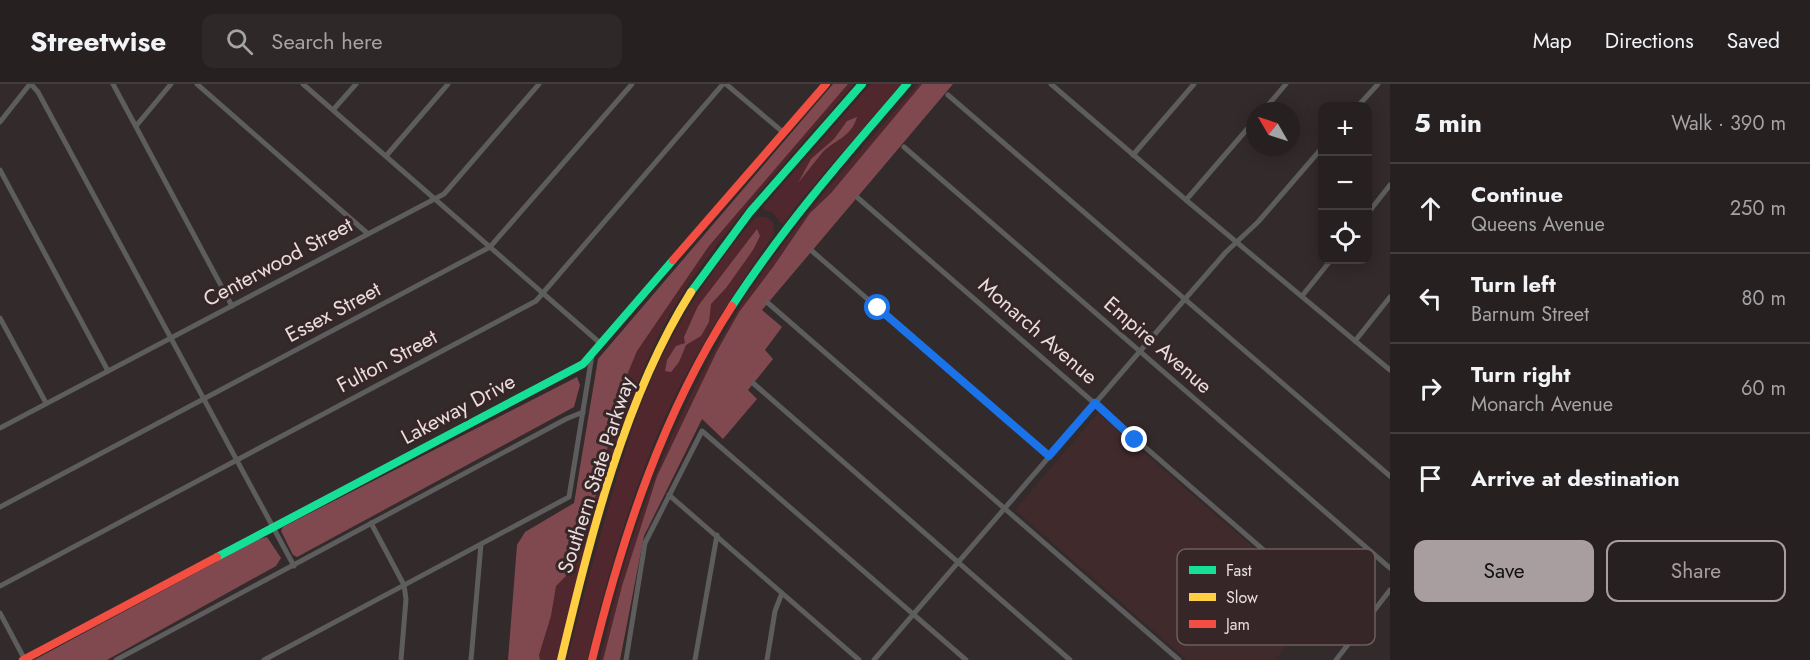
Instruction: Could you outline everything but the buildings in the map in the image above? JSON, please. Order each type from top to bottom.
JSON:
[{"type":"main road","name":"Lakeway Drive","points":[[24,660],[583,364],[826,84]]},
{"type":"main road","name":"Southern State Parkway","points":[[561,660],[587,557],[626,429],[644,382],[666,336],[690,293],[729,239],[862,84]]},
{"type":"main road","points":[[592,660],[611,583],[643,486],[672,417],[706,350],[740,292],[788,224],[907,84]]},
{"type":"street","points":[[0,122],[31,84],[38,92],[294,566]]},
{"type":"street","points":[[114,84],[232,306]]},
{"type":"street","points":[[135,126],[171,84]]},
{"type":"street","points":[[197,84],[367,234]]},
{"type":"street","points":[[303,84],[600,343]]},
{"type":"street","points":[[333,110],[356,84]]},
{"type":"street","points":[[386,156],[448,84]]},
{"type":"street","name":"Centerwood Street","points":[[0,428],[444,194],[539,84]]},
{"type":"street","name":"Essex Street","points":[[0,507],[490,247],[632,84]]},
{"type":"street","points":[[725,84],[784,133]]},
{"type":"street","name":"Fulton Street","points":[[0,586],[536,301],[725,84]]},
{"type":"street","points":[[1051,84],[1390,370]]},
{"type":"street","points":[[1182,84],[1189,90]]},
{"type":"street","points":[[1132,154],[1194,84]]},
{"type":"street","points":[[1271,102],[1286,84]]},
{"type":"street","points":[[1362,102],[1378,84]]},
{"type":"street","points":[[948,95],[1390,476]]},
{"type":"street","points":[[1186,200],[1246,130]]},
{"type":"street","name":"Empire Avenue","points":[[904,147],[1368,549]]},
{"type":"street","points":[[874,660],[1185,299],[1236,242],[1258,222],[1318,154]]},
{"type":"street","points":[[0,170],[108,371]]},
{"type":"street","points":[[1370,210],[1390,185]]},
{"type":"street","name":"Monarch Avenue","points":[[858,198],[1263,549]]},
{"type":"street","points":[[812,251],[1049,456]]},
{"type":"street","points":[[1302,296],[1328,264]]},
{"type":"street","points":[[1355,341],[1390,297]]},
{"type":"street","points":[[768,303],[1179,660]]},
{"type":"street","points":[[0,318],[46,404]]},
{"type":"street","points":[[264,660],[569,497],[593,354]]},
{"type":"street","points":[[753,383],[1070,660]]},
{"type":"street","points":[[116,660],[583,412]]},
{"type":"street","points":[[626,660],[645,543],[702,431],[966,660]]},
{"type":"street","points":[[669,495],[859,660]]},
{"type":"street","points":[[371,523],[404,585],[406,599],[401,660]]},
{"type":"street","points":[[696,660],[717,535]]},
{"type":"street","points":[[471,660],[481,544]]},
{"type":"street","name":"Empire Avenue","points":[[1375,555],[1390,568]]},
{"type":"street","points":[[1375,610],[1390,590]]},
{"type":"street","points":[[767,660],[775,611],[782,593]]},
{"type":"street","points":[[0,613],[24,660]]},
{"type":"street","points":[[1336,660],[1348,645]]},
{"type":"shaded area","points":[[833,84],[848,84],[709,246],[637,351],[623,385],[596,495],[574,559],[569,573],[556,586],[551,616],[539,655],[540,660],[508,660],[517,545],[525,532],[574,503],[598,359]]},
{"type":"shaded area","points":[[848,84],[854,84],[767,183],[725,235],[670,314],[632,398],[605,485],[557,660],[540,660],[539,655],[551,616],[556,585],[569,573],[623,385],[637,351],[709,246]]},
{"type":"shaded area","points":[[871,84],[901,84],[800,201],[784,223],[781,223],[772,212],[764,210],[763,207]]},
{"type":"shaded area","points":[[918,84],[922,84],[831,193],[810,213],[739,312],[717,351],[657,476],[622,587],[603,660],[600,660],[623,567],[644,507],[680,417],[709,359],[742,303],[782,245],[826,190]]},
{"type":"shaded area","points":[[922,84],[953,84],[762,310],[782,327],[765,350],[773,359],[748,390],[757,399],[723,439],[702,419],[644,536],[620,660],[603,660],[622,586],[657,476],[717,351],[739,312],[810,213],[831,193]]},
{"type":"shaded area","points":[[857,117],[851,130],[822,153],[798,183],[811,159],[834,139],[847,121]]},
{"type":"shaded area","points":[[758,217],[766,217],[773,222],[774,234],[713,327],[685,376],[661,426],[649,454],[610,571],[587,660],[567,660],[615,484],[651,381],[677,327],[713,271]]},
{"type":"shaded area","points":[[757,229],[760,236],[753,250],[726,288],[711,304],[709,322],[701,336],[686,345],[679,362],[671,372],[665,371],[667,360],[676,346],[685,343],[684,337],[698,306]]},
{"type":"shaded area","points":[[577,377],[580,385],[574,407],[297,557],[293,555],[281,531],[283,527]]},
{"type":"shaded area","points":[[1098,413],[1255,549],[1177,549],[1177,645],[1288,645],[1275,660],[1187,660],[1015,510]]},
{"type":"shaded area","points":[[267,537],[281,558],[276,566],[107,660],[34,660],[259,539]]},
{"type":"traffic: fast","points":[[691,292],[750,212],[862,84]]},
{"type":"traffic: fast","points":[[732,306],[794,220],[907,84]]},
{"type":"traffic: fast","points":[[217,557],[583,364],[673,260]]},
{"type":"traffic: slow","points":[[561,660],[597,518],[628,423],[667,333],[691,292]]},
{"type":"traffic: jam","points":[[673,260],[826,84]]},
{"type":"traffic: jam","points":[[592,660],[617,568],[647,477],[685,389],[732,306]]},
{"type":"traffic: jam","points":[[23,660],[217,557]]},
{"type":"route","points":[[878,308],[1049,456],[1095,403],[1135,440]]}]
